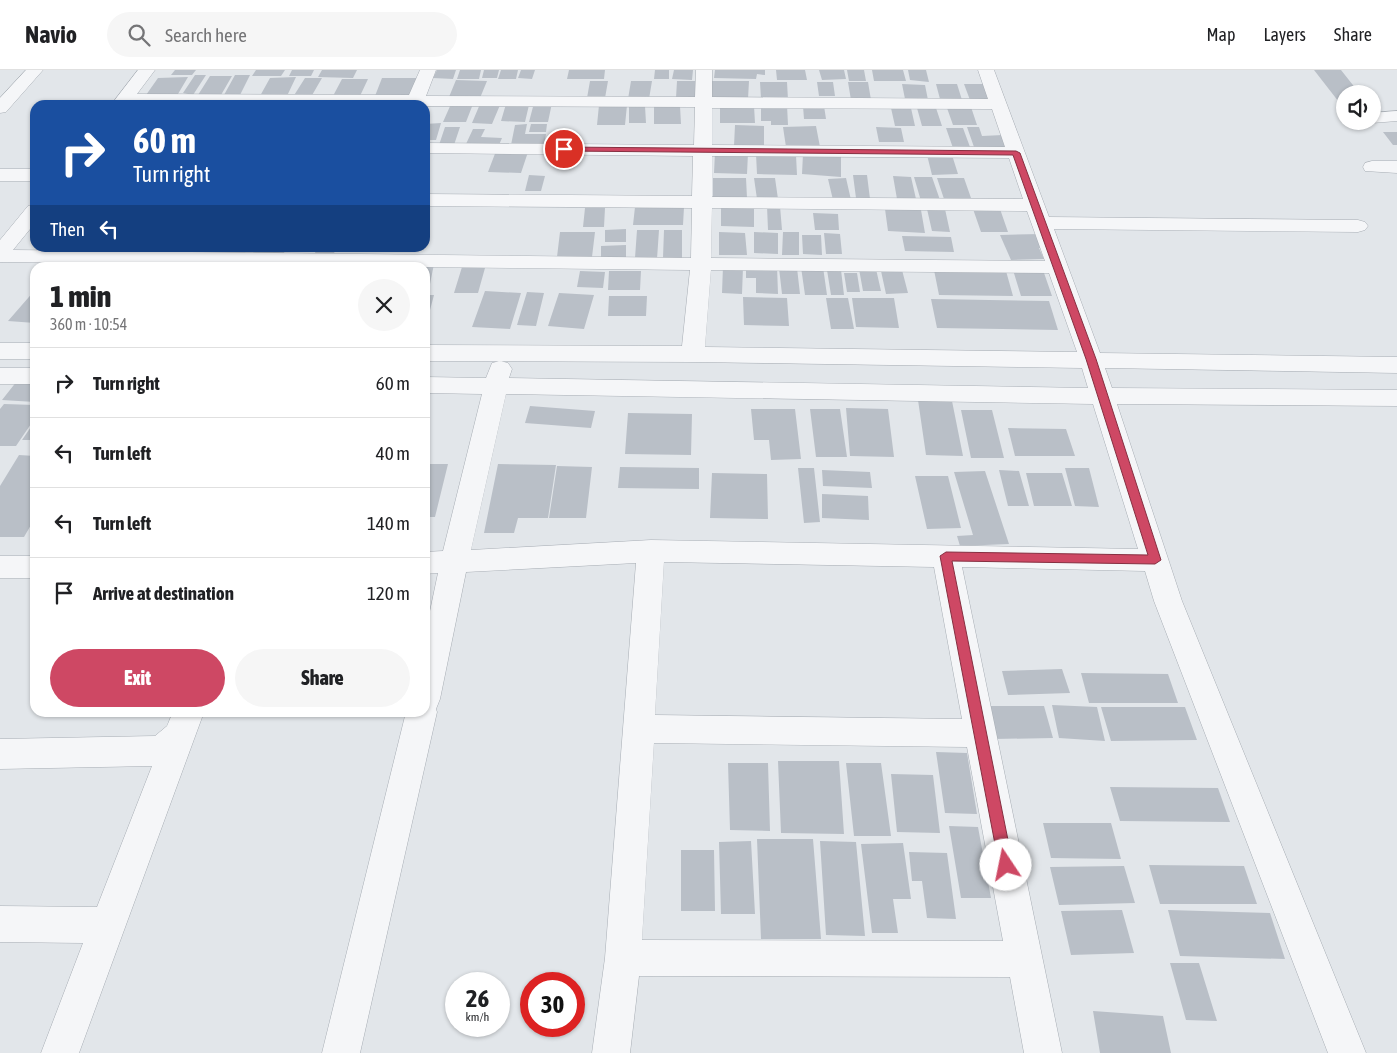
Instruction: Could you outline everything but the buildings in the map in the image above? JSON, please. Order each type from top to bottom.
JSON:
[{"type":"street","points":[[0,108],[35,70]]},
{"type":"street","points":[[124,100],[147,70]]},
{"type":"street","points":[[416,100],[428,70]]},
{"type":"street","points":[[693,354],[701,263],[704,70]]},
{"type":"street","points":[[986,70],[1091,359],[1168,601],[1347,1053]]},
{"type":"street","points":[[430,102],[998,104]]},
{"type":"street","points":[[1381,117],[1397,116]]},
{"type":"street","points":[[430,148],[1016,153]]},
{"type":"street","points":[[1372,167],[1397,167]]},
{"type":"street","points":[[0,175],[30,175]]},
{"type":"street","points":[[430,200],[702,203],[1358,226]]},
{"type":"street","points":[[0,254],[30,216]]},
{"type":"street","points":[[0,254],[1058,267]]},
{"type":"street","points":[[0,351],[30,351]]},
{"type":"street","points":[[430,353],[693,354],[1397,365]]},
{"type":"street","points":[[430,679],[440,638],[454,562],[504,353]]},
{"type":"street","points":[[1256,362],[1276,397]]},
{"type":"street","points":[[1349,364],[1371,398]]},
{"type":"street","points":[[0,376],[30,376]]},
{"type":"street","points":[[430,385],[1103,396],[1397,398]]},
{"type":"street","points":[[430,563],[651,551],[1155,560]]},
{"type":"street","points":[[610,1053],[623,958],[651,551]]},
{"type":"street","points":[[946,556],[1043,1053]]},
{"type":"street","points":[[0,567],[30,566]]},
{"type":"street","points":[[341,1053],[421,717]]},
{"type":"street","points":[[0,754],[157,751],[170,747],[184,724]]},
{"type":"street","points":[[60,1053],[184,724]]},
{"type":"street","points":[[639,729],[980,733]]},
{"type":"street","points":[[0,924],[109,926]]},
{"type":"street","points":[[623,958],[1025,959]]},
{"type":"route","points":[[564,149],[1016,153],[1091,359],[1155,560],[946,556],[1006,865]]}]
